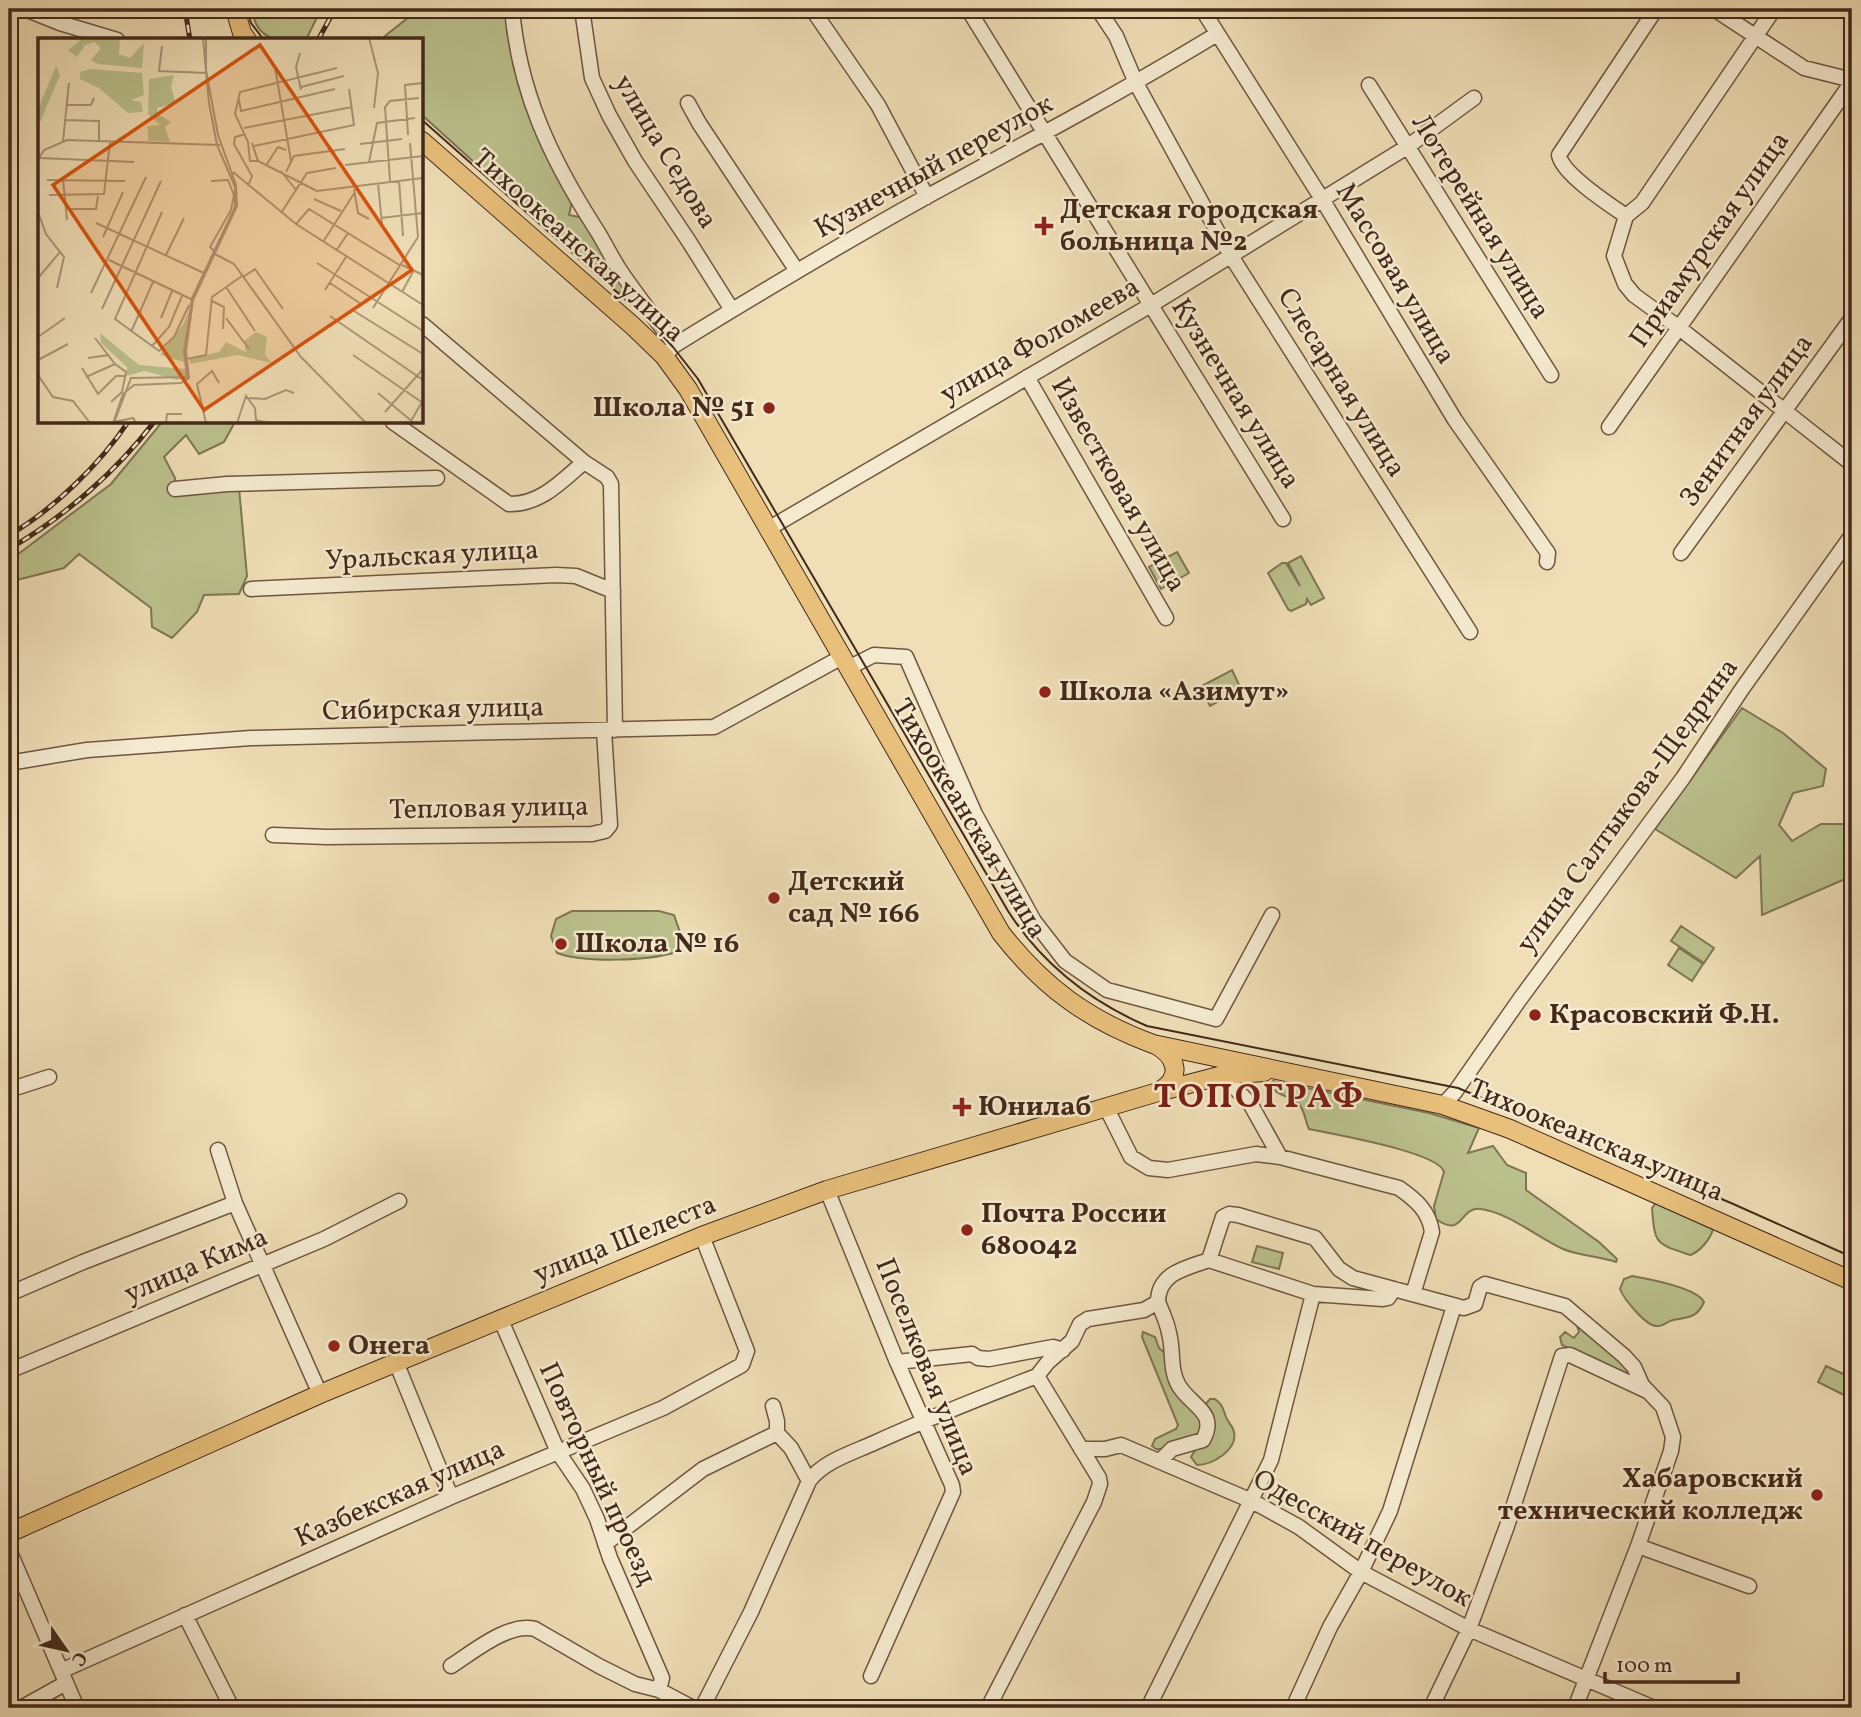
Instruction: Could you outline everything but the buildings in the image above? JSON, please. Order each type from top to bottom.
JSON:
[{"type":"main road","points":[[235,9],[246,38]]},
{"type":"main road","name":"Тихоокеанская улица","points":[[424,143],[543,246],[670,350],[688,389],[1001,933],[1044,981],[1113,1028],[1153,1044],[1443,1105],[1510,1129],[1852,1281]]},
{"type":"main road","points":[[1153,1044],[1167,1051],[1174,1062],[1174,1076],[1168,1086],[1158,1092]]},
{"type":"main road","name":"улица Шелеста","points":[[9,1533],[320,1394],[500,1318],[702,1236],[827,1190],[1158,1092],[1223,1075],[1285,1070]]},
{"type":"street","points":[[25,9],[110,38]]},
{"type":"street","points":[[512,9],[520,65],[531,106],[551,152],[573,196],[670,350]]},
{"type":"street","name":"улица Седова","points":[[582,9],[592,78],[609,115],[635,161],[732,310]]},
{"type":"street","points":[[812,9],[878,105],[927,197]]},
{"type":"street","name":"Кузнечная улица","points":[[968,9],[1283,519]]},
{"type":"street","name":"Слесарная улица","points":[[1097,9],[1115,36],[1136,83],[1231,256],[1470,632]]},
{"type":"street","name":"Массовая улица","points":[[1202,9],[1322,199],[1455,420],[1548,553],[1547,562]]},
{"type":"street","points":[[1626,216],[1571,173],[1560,162],[1559,155],[1656,9]]},
{"type":"street","points":[[1714,9],[1804,68],[1852,81]]},
{"type":"street","points":[[1774,9],[1642,203],[1626,216],[1614,256],[1625,284],[1633,295],[1678,327],[1852,464]]},
{"type":"street","name":"Кузнечный переулок","points":[[670,350],[797,271],[1136,83],[1217,34]]},
{"type":"street","name":"Приамурская улица","points":[[1609,426],[1852,81]]},
{"type":"street","name":"Лотерейная улица","points":[[1369,85],[1550,375]]},
{"type":"street","name":"улица Фоломеева","points":[[768,529],[1151,305],[1407,147],[1474,98]]},
{"type":"street","points":[[688,103],[797,271]]},
{"type":"street","name":"Зенитная улица","points":[[1681,553],[1852,318]]},
{"type":"street","points":[[424,326],[584,462],[607,477],[611,484],[613,591],[609,731]]},
{"type":"street","name":"Известковая улица","points":[[1027,377],[1166,618]]},
{"type":"street","points":[[396,424],[509,504],[520,504],[538,498],[584,462]]},
{"type":"street","points":[[175,489],[227,484],[437,478]]},
{"type":"street","name":"улица Салтыкова-Щедрина","points":[[1443,1105],[1683,778],[1742,689],[1852,535]]},
{"type":"street","name":"Уральская улица","points":[[251,589],[556,575],[576,576],[613,591]]},
{"type":"street","name":"Сибирская улица","points":[[9,763],[87,750],[251,738],[714,727],[845,663],[874,655],[906,657],[975,814],[1034,921],[1065,961],[1107,989],[1216,1019],[1272,915]]},
{"type":"street","name":"Тепловая улица","points":[[273,835],[592,834],[605,831],[610,825],[609,731]]},
{"type":"street","points":[[1223,1075],[1251,1105],[1280,1157]]},
{"type":"street","points":[[9,1090],[50,1077]]},
{"type":"street","points":[[1107,1107],[1130,1157],[1149,1168],[1168,1170],[1244,1155],[1280,1157],[1399,1188],[1415,1199],[1426,1213],[1432,1233],[1413,1294]]},
{"type":"street","points":[[218,1150],[235,1203],[320,1394]]},
{"type":"street","name":"Поселковая улица","points":[[827,1190],[953,1492],[871,1676]]},
{"type":"street","name":"улица Кима","points":[[9,1371],[324,1239],[399,1201]]},
{"type":"street","points":[[9,1294],[235,1203]]},
{"type":"street","points":[[1209,1260],[1223,1217],[1229,1214],[1238,1215],[1315,1238],[1346,1276],[1464,1308],[1473,1307],[1480,1287],[1485,1283],[1565,1306],[1630,1362],[1649,1392],[1663,1407],[1673,1437],[1671,1451],[1638,1546],[1575,1708]]},
{"type":"street","name":"Казбекская улица","points":[[21,1708],[63,1677],[185,1615],[451,1497],[663,1408],[734,1371],[742,1365],[747,1351],[702,1236]]},
{"type":"street","points":[[1160,1461],[1172,1449],[1203,1440],[1209,1426],[1207,1416],[1187,1397],[1172,1370],[1169,1331],[1158,1302],[1158,1292],[1165,1279],[1209,1260],[1313,1294],[1383,1300],[1388,1298],[1394,1289]]},
{"type":"street","points":[[1148,1708],[1271,1460],[1313,1294]]},
{"type":"street","points":[[702,1708],[751,1612],[809,1481],[815,1474],[835,1461],[923,1420],[1037,1376],[1076,1335],[1080,1324],[1088,1319],[1144,1310],[1158,1302]]},
{"type":"street","points":[[1293,1708],[1330,1628],[1390,1511],[1454,1306]]},
{"type":"street","name":"Повторный проезд","points":[[500,1318],[558,1452],[583,1489],[662,1678],[659,1690]]},
{"type":"street","points":[[897,1362],[972,1354],[978,1358],[989,1359],[1053,1347],[1063,1350]]},
{"type":"street","points":[[1431,1708],[1469,1629],[1507,1526],[1562,1356],[1570,1355],[1649,1392]]},
{"type":"street","points":[[396,1362],[451,1497]]},
{"type":"street","points":[[988,1708],[1094,1502],[1100,1484],[1099,1478],[1037,1376]]},
{"type":"street","points":[[773,1406],[777,1433],[791,1448],[809,1481]]},
{"type":"street","points":[[605,1544],[703,1469],[777,1433]]},
{"type":"street","name":"Одесский переулок","points":[[1081,1449],[1093,1451],[1121,1444],[1252,1501],[1299,1527],[1361,1572],[1469,1629],[1654,1708]]},
{"type":"street","points":[[1638,1546],[1749,1586]]},
{"type":"street","points":[[9,1550],[77,1708]]},
{"type":"street","points":[[185,1615],[232,1708]]},
{"type":"street","points":[[451,1665],[510,1631],[527,1626],[598,1666],[635,1684],[659,1690],[693,1708]]},
{"type":"green space","points":[[252,9],[321,9],[307,38],[271,37],[258,28]]},
{"type":"green space","points":[[419,9],[507,9],[563,188],[572,201],[569,215],[584,218],[627,290],[618,293],[424,117],[424,38],[383,38]]},
{"type":"green space","points":[[160,424],[234,424],[224,442],[199,454],[186,435],[164,457],[175,478],[173,494],[239,488],[247,576],[239,594],[204,595],[197,612],[172,638],[152,627],[151,608],[79,554],[64,568],[9,582],[9,561],[111,484]]},
{"type":"green space","points":[[1177,552],[1189,573],[1161,589],[1149,567]]},
{"type":"green space","points":[[1301,556],[1324,598],[1311,605],[1307,599],[1306,604],[1291,611],[1268,573],[1286,563],[1300,586],[1288,563]]},
{"type":"green space","points":[[1232,670],[1241,689],[1210,706],[1200,687]]},
{"type":"green space","points":[[1742,708],[1783,733],[1826,769],[1823,786],[1793,793],[1779,825],[1792,841],[1821,824],[1852,824],[1852,876],[1762,915],[1760,856],[1736,878],[1655,829]]},
{"type":"green space","points":[[572,911],[659,911],[674,915],[681,935],[676,952],[616,960],[557,953],[551,936],[556,919]]},
{"type":"green space","points":[[1681,926],[1714,948],[1704,963],[1671,941]]},
{"type":"green space","points":[[1679,948],[1703,964],[1692,981],[1668,965]]},
{"type":"green space","points":[[1273,1081],[1429,1113],[1479,1128],[1468,1153],[1493,1146],[1507,1165],[1526,1173],[1526,1190],[1599,1242],[1617,1259],[1616,1262],[1563,1249],[1491,1211],[1474,1209],[1457,1224],[1445,1224],[1436,1219],[1434,1206],[1444,1172],[1438,1165],[1405,1151],[1309,1129],[1300,1106],[1275,1091],[1270,1084]]},
{"type":"green space","points":[[1656,1203],[1713,1229],[1698,1251],[1690,1255],[1659,1241],[1654,1229],[1652,1208]]},
{"type":"green space","points":[[1257,1246],[1283,1253],[1279,1269],[1252,1262]]},
{"type":"green space","points":[[1632,1276],[1683,1288],[1704,1302],[1692,1316],[1660,1326],[1653,1325],[1636,1312],[1620,1289],[1624,1279]]},
{"type":"green space","points":[[1577,1326],[1631,1369],[1631,1378],[1562,1345],[1560,1337],[1565,1332],[1574,1338],[1579,1332]]},
{"type":"green space","points":[[1143,1332],[1155,1337],[1159,1348],[1169,1357],[1202,1417],[1199,1437],[1164,1449],[1152,1446],[1155,1439],[1176,1429],[1178,1425],[1142,1337]]},
{"type":"green space","points":[[1826,1366],[1852,1378],[1848,1397],[1818,1382]]},
{"type":"green space","points":[[1210,1399],[1215,1399],[1221,1405],[1233,1430],[1234,1439],[1223,1455],[1197,1465],[1191,1457],[1197,1447],[1205,1405]]},
{"type":"tram line","points":[[247,9],[251,23],[262,38]]},
{"type":"tram line","points":[[424,122],[645,317],[698,379],[1008,911],[1036,948],[1068,979],[1106,1005],[1147,1026],[1458,1088],[1852,1257]]},
{"type":"railway","points":[[185,9],[190,38]]},
{"type":"railway","points":[[319,38],[335,9]]},
{"type":"railway","points":[[9,535],[42,513],[74,485],[104,454],[127,424]]},
{"type":"railway","points":[[9,549],[50,523],[88,492],[152,424]]},
{"type":"place","name":"Детская городская больница №2","points":[[1044,226]]},
{"type":"place","name":"Школа № 51","points":[[769,408]]},
{"type":"place","name":"Школа «Азимут»","points":[[1045,692]]},
{"type":"place","name":"Детский сад № 166","points":[[774,898]]},
{"type":"place","name":"Школа № 16","points":[[561,944]]},
{"type":"place","name":"Красовский Ф.Н.","points":[[1535,1015]]},
{"type":"place","name":"Юнилаб","points":[[962,1107]]},
{"type":"place","name":"Почта России 680042","points":[[967,1230]]},
{"type":"place","name":"Онега","points":[[334,1346]]},
{"type":"place","name":"Хабаровский технический колледж","points":[[1817,1495]]},
{"type":"district","name":"ТОПОГРАФ","points":[[1259,1098]]}]
